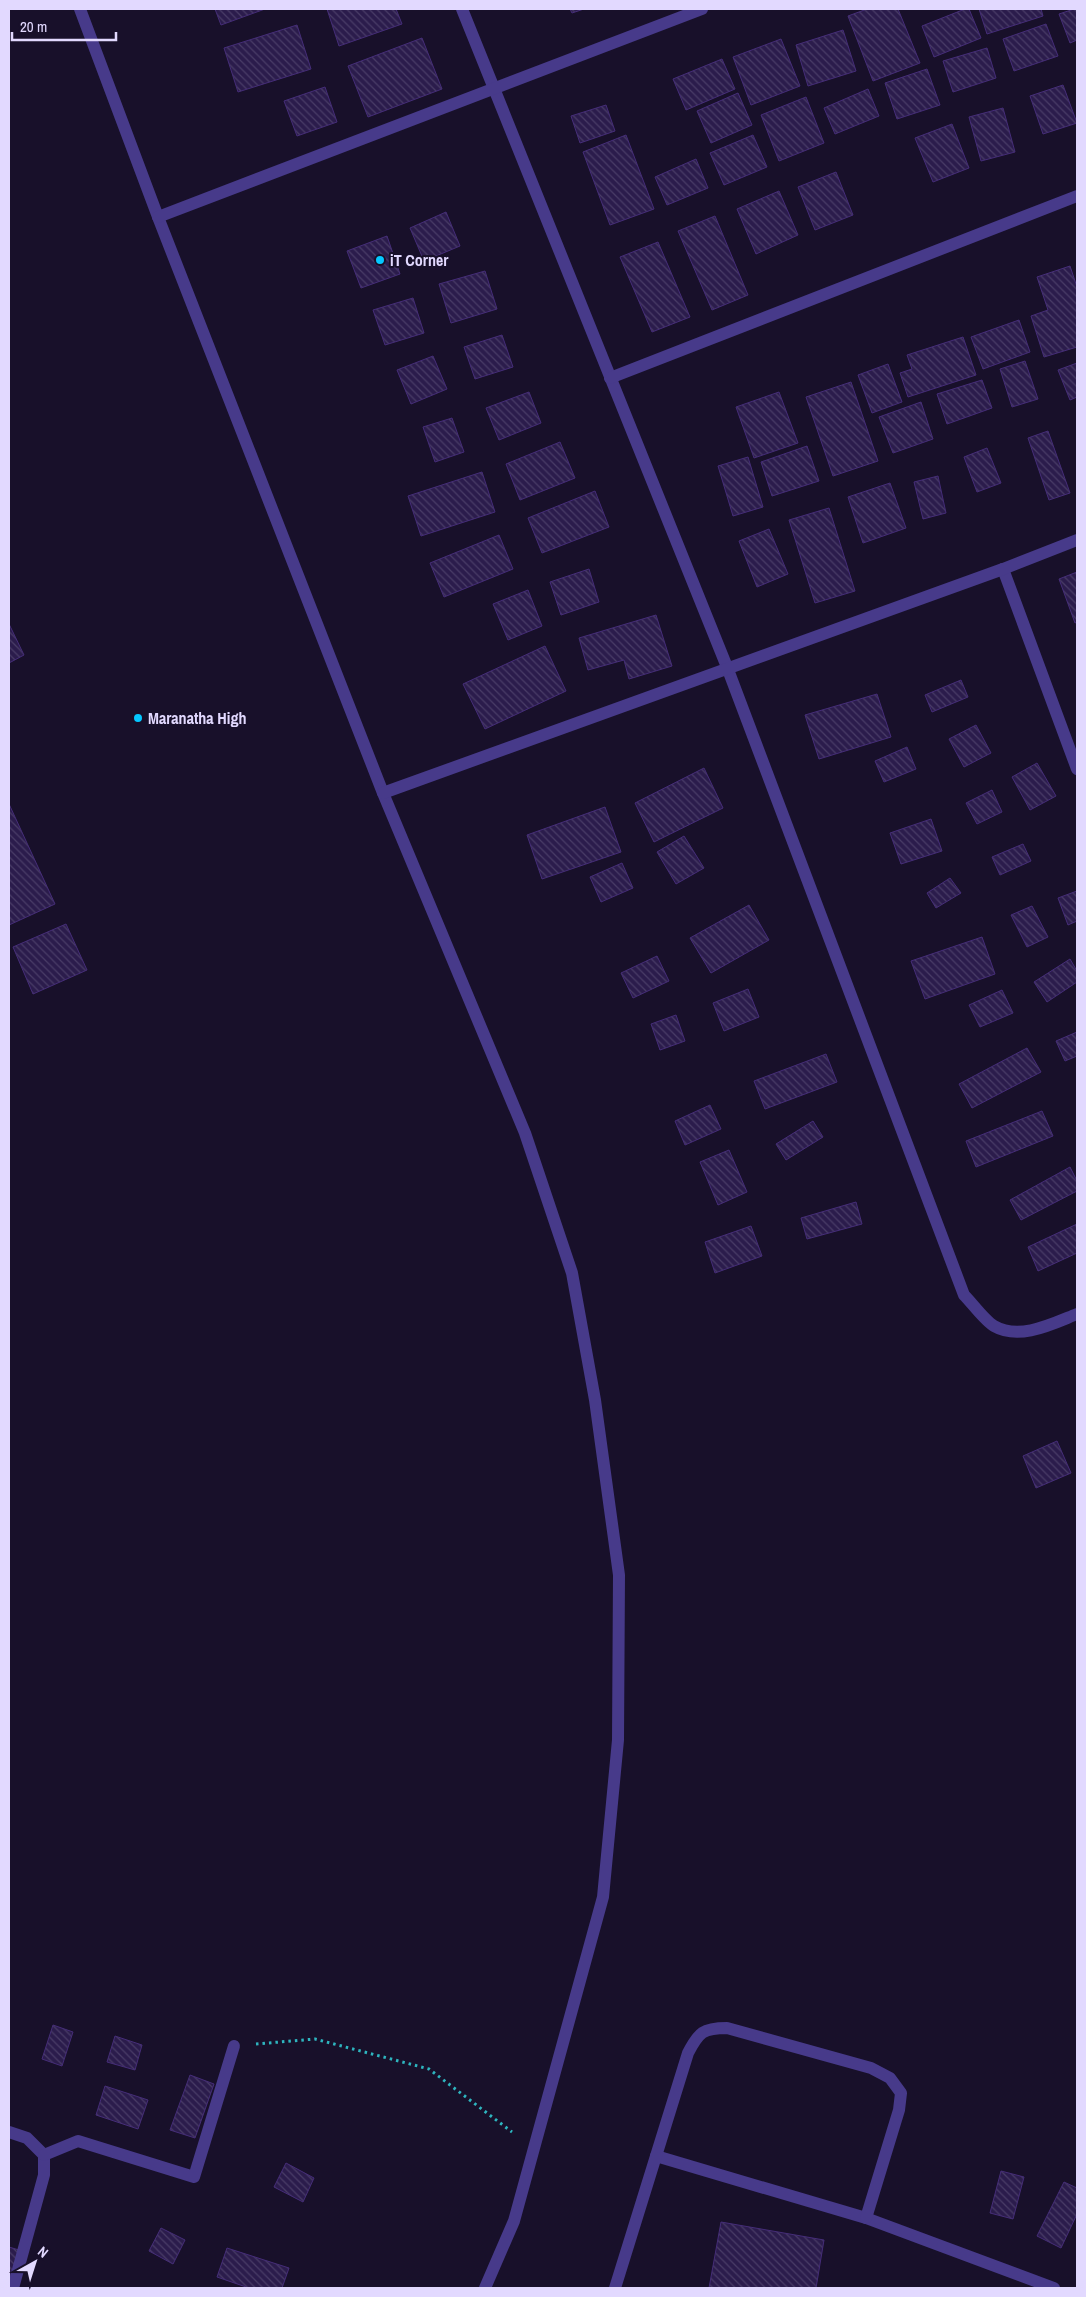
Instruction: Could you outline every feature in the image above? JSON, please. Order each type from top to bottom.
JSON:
[{"type":"street","points":[[80,9],[158,217],[383,793],[525,1134],[572,1274],[595,1400],[619,1575],[618,1740],[603,1897],[514,2221],[485,2288]]},
{"type":"street","points":[[462,9],[727,667],[964,1295],[994,1326],[1014,1331],[1040,1329],[1077,1314]]},
{"type":"street","points":[[158,217],[702,9]]},
{"type":"street","points":[[610,378],[1077,196]]},
{"type":"street","points":[[383,793],[727,667],[1003,569],[1077,540]]},
{"type":"street","points":[[1003,569],[1077,769]]},
{"type":"street","points":[[615,2288],[688,2053],[696,2038],[708,2028],[727,2028],[871,2068],[890,2078],[901,2093],[899,2110],[866,2218]]},
{"type":"street","points":[[44,2155],[78,2141],[194,2177],[234,2046]]},
{"type":"street","points":[[9,2132],[27,2138],[44,2155],[44,2175],[13,2288]]},
{"type":"street","points":[[656,2156],[866,2218],[1054,2288]]},
{"type":"path","points":[[234,2046],[315,2039],[429,2069],[535,2149]]},
{"type":"building","points":[[215,9],[265,9],[221,25]]},
{"type":"building","points":[[327,9],[396,9],[402,24],[339,46]]},
{"type":"building","points":[[570,9],[584,9],[572,13]]},
{"type":"building","points":[[867,9],[898,9],[920,63],[873,81],[848,16]]},
{"type":"building","points":[[969,9],[981,38],[934,57],[922,26]]},
{"type":"building","points":[[979,9],[1041,9],[1043,16],[987,34]]},
{"type":"building","points":[[1077,9],[1077,40],[1070,43],[1059,14]]},
{"type":"building","points":[[1046,24],[1058,56],[1014,71],[1003,39]]},
{"type":"building","points":[[297,25],[311,69],[238,92],[224,48]]},
{"type":"building","points":[[843,30],[856,71],[808,86],[796,45]]},
{"type":"building","points":[[422,38],[442,89],[368,117],[348,66]]},
{"type":"building","points":[[781,39],[800,86],[751,105],[733,57]]},
{"type":"building","points":[[987,48],[996,78],[953,92],[943,61]]},
{"type":"building","points":[[722,59],[735,89],[686,110],[673,79]]},
{"type":"building","points":[[927,69],[940,105],[897,119],[885,83]]},
{"type":"building","points":[[1063,85],[1077,123],[1043,134],[1030,96]]},
{"type":"building","points":[[325,87],[337,122],[297,136],[284,101]]},
{"type":"building","points":[[868,89],[879,116],[835,134],[824,108]]},
{"type":"building","points":[[738,93],[752,125],[711,143],[697,111]]},
{"type":"building","points":[[806,97],[824,143],[779,161],[761,115]]},
{"type":"building","points":[[606,105],[615,131],[580,143],[571,116]]},
{"type":"building","points":[[1003,108],[1015,152],[981,161],[969,117]]},
{"type":"building","points":[[952,124],[969,168],[933,182],[915,138]]},
{"type":"building","points":[[626,135],[654,209],[610,225],[583,152]]},
{"type":"building","points":[[753,135],[767,167],[724,185],[710,153]]},
{"type":"building","points":[[696,159],[708,188],[667,205],[655,177]]},
{"type":"building","points":[[836,172],[853,215],[815,230],[798,187]]},
{"type":"building","points":[[779,191],[798,235],[756,254],[737,209]]},
{"type":"building","points":[[446,212],[460,246],[424,261],[410,228]]},
{"type":"building","points":[[715,216],[748,295],[712,310],[678,231]]},
{"type":"building","points":[[387,236],[400,274],[361,288],[347,251]]},
{"type":"building","points":[[658,242],[690,317],[652,332],[620,257]]},
{"type":"building","points":[[1070,266],[1077,287],[1077,347],[1044,357],[1031,316],[1048,310],[1037,277]]},
{"type":"building","points":[[485,271],[497,309],[451,323],[439,284]]},
{"type":"building","points":[[413,298],[424,333],[385,345],[373,310]]},
{"type":"building","points":[[1019,320],[1030,352],[983,369],[971,337]]},
{"type":"building","points":[[502,335],[513,367],[475,379],[464,347]]},
{"type":"building","points":[[963,337],[976,375],[908,397],[900,373],[912,369],[907,355]]},
{"type":"building","points":[[433,356],[447,389],[411,404],[397,370]]},
{"type":"building","points":[[1025,361],[1038,399],[1012,407],[1000,369]]},
{"type":"building","points":[[1077,363],[1077,397],[1070,400],[1058,370]]},
{"type":"building","points":[[888,364],[902,402],[872,413],[858,375]]},
{"type":"building","points":[[982,380],[992,408],[947,424],[937,394]]},
{"type":"building","points":[[851,382],[878,461],[833,476],[806,397]]},
{"type":"building","points":[[529,392],[541,423],[499,440],[486,408]]},
{"type":"building","points":[[779,392],[798,443],[754,458],[736,407]]},
{"type":"building","points":[[921,402],[933,439],[893,453],[879,417]]},
{"type":"building","points":[[452,418],[464,452],[435,462],[423,427]]},
{"type":"building","points":[[1048,431],[1070,493],[1049,500],[1028,438]]},
{"type":"building","points":[[560,442],[575,478],[520,500],[506,464]]},
{"type":"building","points":[[807,446],[819,481],[772,496],[761,462]]},
{"type":"building","points":[[987,448],[1001,483],[977,492],[964,457]]},
{"type":"building","points":[[748,457],[763,507],[733,516],[718,466]]},
{"type":"building","points":[[482,472],[495,512],[421,536],[408,496]]},
{"type":"building","points":[[938,476],[946,513],[923,519],[914,482]]},
{"type":"building","points":[[890,483],[906,528],[863,543],[848,497]]},
{"type":"building","points":[[595,491],[609,527],[542,553],[528,518]]},
{"type":"building","points":[[829,508],[855,591],[815,603],[789,520]]},
{"type":"building","points":[[769,529],[788,574],[757,587],[739,541]]},
{"type":"building","points":[[499,535],[513,569],[444,597],[430,563]]},
{"type":"building","points":[[589,569],[599,602],[561,615],[550,582]]},
{"type":"building","points":[[1077,572],[1077,622],[1075,623],[1059,579]]},
{"type":"building","points":[[528,590],[542,626],[508,640],[493,604]]},
{"type":"building","points":[[656,615],[672,666],[629,679],[624,660],[588,670],[579,638]]},
{"type":"building","points":[[9,624],[24,655],[9,663]]},
{"type":"building","points":[[545,646],[566,691],[485,729],[463,684]]},
{"type":"building","points":[[961,680],[968,697],[932,712],[925,695]]},
{"type":"building","points":[[877,694],[891,737],[819,759],[805,715]]},
{"type":"building","points":[[976,725],[991,753],[964,767],[949,739]]},
{"type":"building","points":[[907,747],[916,769],[884,782],[875,761]]},
{"type":"building","points":[[1037,763],[1056,796],[1030,810],[1012,777]]},
{"type":"building","points":[[704,768],[723,808],[654,842],[635,803]]},
{"type":"building","points":[[992,790],[1002,812],[977,824],[966,803]]},
{"type":"building","points":[[9,804],[55,904],[9,925]]},
{"type":"building","points":[[605,807],[621,852],[542,879],[527,835]]},
{"type":"building","points":[[931,819],[942,851],[901,864],[890,833]]},
{"type":"building","points":[[684,836],[704,868],[676,884],[657,852]]},
{"type":"building","points":[[1023,844],[1031,861],[1000,875],[992,857]]},
{"type":"building","points":[[622,863],[633,888],[601,902],[590,877]]},
{"type":"building","points":[[950,878],[961,893],[936,908],[927,893]]},
{"type":"building","points":[[1077,891],[1077,921],[1068,925],[1058,898]]},
{"type":"building","points":[[749,905],[769,940],[711,973],[690,938]]},
{"type":"building","points":[[1032,906],[1048,937],[1027,947],[1011,915]]},
{"type":"building","points":[[66,924],[87,970],[33,994],[13,947]]},
{"type":"building","points":[[982,937],[995,974],[925,999],[911,961]]},
{"type":"building","points":[[657,956],[669,981],[633,998],[621,973]]},
{"type":"building","points":[[1070,959],[1077,971],[1077,982],[1047,1002],[1034,982]]},
{"type":"building","points":[[748,989],[759,1017],[724,1031],[713,1003]]},
{"type":"building","points":[[1002,990],[1013,1013],[980,1027],[969,1005]]},
{"type":"building","points":[[676,1015],[685,1041],[660,1050],[651,1024]]},
{"type":"building","points":[[1077,1032],[1077,1056],[1065,1061],[1056,1041]]},
{"type":"building","points":[[1027,1048],[1041,1072],[972,1108],[959,1084]]},
{"type":"building","points":[[826,1054],[837,1082],[765,1109],[754,1081]]},
{"type":"building","points":[[710,1105],[721,1129],[685,1145],[675,1121]]},
{"type":"building","points":[[1042,1111],[1053,1136],[976,1167],[966,1141]]},
{"type":"building","points":[[813,1121],[823,1137],[786,1160],[776,1144]]},
{"type":"building","points":[[729,1150],[747,1192],[718,1205],[700,1162]]},
{"type":"building","points":[[1070,1167],[1077,1181],[1077,1191],[1021,1220],[1010,1200]]},
{"type":"building","points":[[856,1202],[862,1224],[807,1239],[801,1218]]},
{"type":"building","points":[[1077,1224],[1077,1253],[1038,1271],[1028,1247]]},
{"type":"building","points":[[751,1226],[762,1256],[715,1273],[705,1242]]},
{"type":"building","points":[[1057,1441],[1071,1473],[1036,1488],[1023,1456]]},
{"type":"building","points":[[53,2025],[73,2032],[62,2066],[42,2059]]},
{"type":"building","points":[[115,2036],[142,2045],[135,2070],[107,2062]]},
{"type":"building","points":[[190,2075],[214,2084],[195,2138],[170,2130]]},
{"type":"building","points":[[105,2086],[148,2100],[138,2129],[96,2115]]},
{"type":"building","points":[[286,2163],[314,2178],[303,2202],[274,2187]]},
{"type":"building","points":[[1001,2171],[1024,2177],[1013,2219],[990,2213]]},
{"type":"building","points":[[1064,2182],[1077,2188],[1077,2214],[1061,2248],[1037,2236]]},
{"type":"building","points":[[721,2222],[824,2240],[816,2288],[709,2288]]},
{"type":"building","points":[[161,2228],[185,2240],[173,2264],[149,2251]]},
{"type":"building","points":[[9,2247],[19,2250],[9,2286]]},
{"type":"building","points":[[227,2248],[289,2268],[282,2288],[249,2288],[217,2277]]},
{"type":"place","name":"iT Corner","points":[[380,260]]},
{"type":"place","name":"Maranatha High","points":[[138,718]]}]
